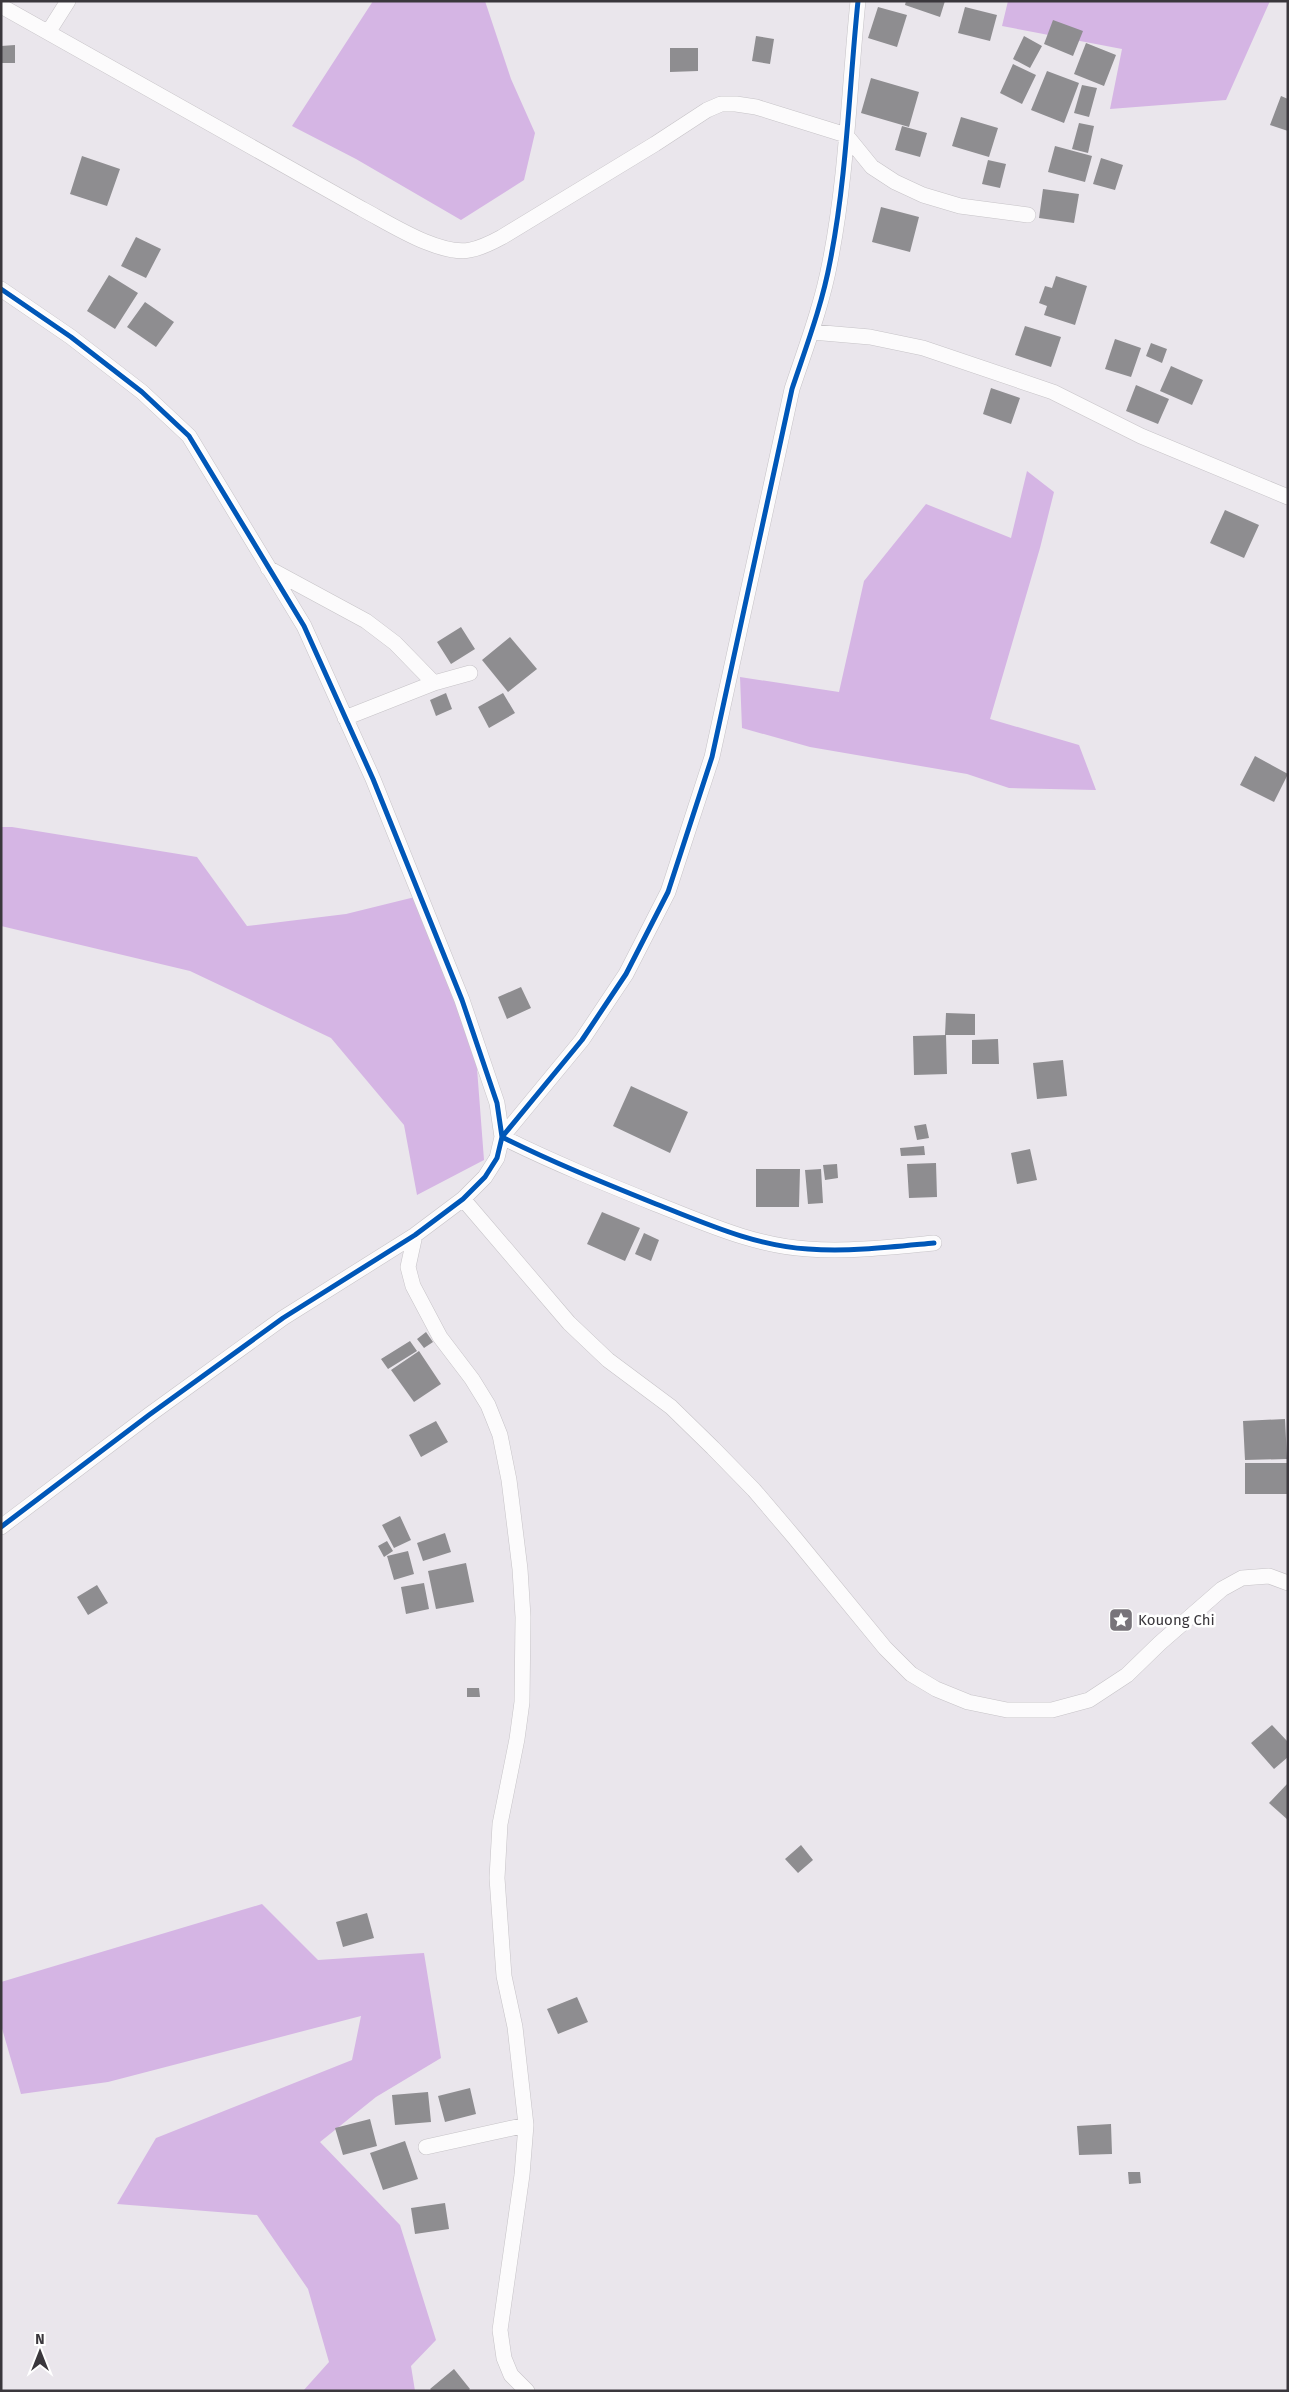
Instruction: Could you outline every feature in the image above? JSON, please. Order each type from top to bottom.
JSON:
[{"type":"street","points":[[50,31],[68,1]]},
{"type":"street","points":[[502,1137],[582,1040],[621,982],[668,892],[712,757],[792,389],[812,332],[830,262],[846,135],[858,1]]},
{"type":"street","points":[[1,6],[50,31],[362,209],[417,237],[455,251],[468,251],[486,246],[655,144],[707,110],[721,104],[736,104],[756,108],[846,135],[872,167],[895,182],[923,195],[960,206],[1028,215]]},
{"type":"street","points":[[1,289],[71,337],[134,386],[189,436],[304,626],[373,779],[462,1000],[497,1103],[502,1137],[497,1158],[485,1177],[463,1199],[415,1235],[276,1323],[149,1415],[1,1527]]},
{"type":"street","points":[[812,332],[870,337],[923,348],[1053,392],[1141,436],[1288,497]]},
{"type":"street","points":[[268,568],[366,621],[395,643],[434,683]]},
{"type":"street","points":[[345,718],[434,683],[470,673]]},
{"type":"street","points":[[502,1137],[539,1155],[639,1197],[753,1240],[807,1249],[856,1249],[934,1243]]},
{"type":"street","points":[[463,1199],[569,1323],[608,1360],[671,1407],[699,1434],[760,1497],[885,1648],[911,1674],[936,1689],[968,1702],[1007,1710],[1052,1710],[1089,1700],[1127,1675],[1160,1643],[1222,1590],[1242,1578],[1269,1576],[1288,1583]]},
{"type":"street","points":[[415,1235],[408,1267],[414,1286],[440,1338],[472,1380],[488,1405],[500,1435],[515,1521],[523,1617],[522,1702],[518,1739],[500,1824],[497,1878],[504,1976],[515,2027],[526,2125],[522,2176],[500,2330],[504,2358],[511,2375],[527,2391]]},
{"type":"street","points":[[426,2147],[526,2125]]},
{"type":"shaded area","points":[[373,1],[485,1],[511,79],[535,133],[524,180],[461,220],[356,159],[292,126]]},
{"type":"shaded area","points":[[1008,1],[1270,1],[1226,100],[1110,109],[1122,49],[1002,26]]},
{"type":"shaded area","points":[[1027,471],[1054,492],[1040,548],[990,719],[1079,745],[1096,790],[1009,788],[967,774],[810,747],[742,728],[740,677],[839,692],[864,581],[926,504],[1011,538]]},
{"type":"shaded area","points":[[1,827],[12,827],[197,857],[247,926],[346,914],[419,896],[475,1042],[484,1160],[417,1195],[404,1125],[331,1038],[190,971],[1,926]]},
{"type":"shaded area","points":[[262,1904],[318,1960],[424,1953],[441,2058],[376,2097],[320,2142],[400,2225],[436,2340],[411,2366],[415,2391],[303,2391],[329,2362],[308,2289],[257,2215],[117,2204],[156,2138],[352,2060],[361,2016],[108,2082],[21,2094],[1,2025],[1,1982]]},
{"type":"building","points":[[906,1],[945,1],[940,17],[905,5]]},
{"type":"building","points":[[878,7],[907,15],[897,47],[868,38]]},
{"type":"building","points":[[965,7],[997,15],[990,41],[958,33]]},
{"type":"building","points":[[1053,20],[1083,31],[1073,56],[1044,44]]},
{"type":"building","points":[[756,36],[774,39],[770,64],[752,61]]},
{"type":"building","points":[[1024,36],[1042,46],[1030,68],[1013,59]]},
{"type":"building","points":[[1086,43],[1116,55],[1104,86],[1074,74]]},
{"type":"building","points":[[15,45],[15,63],[1,63],[1,46]]},
{"type":"building","points":[[670,48],[698,48],[698,71],[670,72]]},
{"type":"building","points":[[1013,64],[1036,75],[1022,104],[1000,93]]},
{"type":"building","points":[[1047,71],[1079,83],[1064,123],[1031,110]]},
{"type":"building","points":[[871,78],[919,92],[909,127],[861,113]]},
{"type":"building","points":[[1082,85],[1097,88],[1089,117],[1074,113]]},
{"type":"building","points":[[1281,96],[1288,99],[1288,131],[1270,125]]},
{"type":"building","points":[[961,117],[998,128],[989,157],[952,146]]},
{"type":"building","points":[[1079,123],[1094,126],[1088,153],[1072,149]]},
{"type":"building","points":[[902,126],[927,133],[920,157],[895,150]]},
{"type":"building","points":[[1055,146],[1092,156],[1085,182],[1048,172]]},
{"type":"building","points":[[82,156],[120,169],[107,206],[70,194]]},
{"type":"building","points":[[1101,158],[1123,165],[1115,190],[1093,184]]},
{"type":"building","points":[[988,160],[1006,164],[1000,188],[982,184]]},
{"type":"building","points":[[1043,189],[1079,194],[1074,223],[1039,218]]},
{"type":"building","points":[[881,207],[919,217],[910,252],[872,242]]},
{"type":"building","points":[[136,237],[161,249],[146,278],[121,266]]},
{"type":"building","points":[[109,275],[138,293],[115,329],[87,311]]},
{"type":"building","points":[[1056,276],[1087,286],[1075,325],[1044,315],[1047,306],[1039,303],[1045,286],[1052,288]]},
{"type":"building","points":[[145,302],[174,322],[156,347],[127,327]]},
{"type":"building","points":[[1025,326],[1061,337],[1051,367],[1015,355]]},
{"type":"building","points":[[1115,339],[1141,348],[1131,377],[1105,369]]},
{"type":"building","points":[[1151,343],[1167,349],[1162,363],[1146,356]]},
{"type":"building","points":[[1171,366],[1203,380],[1192,405],[1160,391]]},
{"type":"building","points":[[1136,385],[1169,399],[1158,424],[1126,411]]},
{"type":"building","points":[[991,388],[1020,398],[1011,424],[983,414]]},
{"type":"building","points":[[1225,510],[1259,525],[1244,558],[1210,543]]},
{"type":"building","points":[[461,627],[475,649],[451,664],[437,642]]},
{"type":"building","points":[[510,637],[537,669],[508,692],[482,660]]},
{"type":"building","points":[[446,693],[452,709],[436,716],[430,700]]},
{"type":"building","points":[[503,693],[515,713],[489,728],[478,707]]},
{"type":"building","points":[[1255,756],[1288,774],[1274,802],[1240,785]]},
{"type":"building","points":[[521,987],[531,1008],[507,1019],[498,997]]},
{"type":"building","points":[[946,1013],[975,1014],[975,1035],[945,1035]]},
{"type":"building","points":[[946,1035],[947,1074],[914,1075],[913,1036]]},
{"type":"building","points":[[998,1039],[999,1064],[972,1064],[972,1040]]},
{"type":"building","points":[[1063,1060],[1067,1096],[1037,1099],[1033,1063]]},
{"type":"building","points":[[631,1086],[688,1112],[670,1153],[613,1126]]},
{"type":"building","points":[[926,1124],[929,1138],[917,1140],[914,1126]]},
{"type":"building","points":[[924,1146],[925,1155],[901,1156],[900,1148]]},
{"type":"building","points":[[1030,1149],[1037,1180],[1017,1184],[1011,1153]]},
{"type":"building","points":[[936,1163],[937,1197],[909,1198],[907,1164]]},
{"type":"building","points":[[837,1164],[838,1178],[825,1180],[823,1165]]},
{"type":"building","points":[[756,1169],[800,1169],[799,1207],[756,1207]]},
{"type":"building","points":[[821,1169],[823,1203],[808,1204],[805,1170]]},
{"type":"building","points":[[602,1212],[640,1228],[625,1261],[587,1244]]},
{"type":"building","points":[[644,1233],[659,1240],[651,1261],[635,1254]]},
{"type":"building","points":[[426,1332],[433,1342],[424,1348],[417,1339]]},
{"type":"building","points":[[410,1341],[417,1351],[388,1369],[381,1359]]},
{"type":"building","points":[[419,1351],[441,1384],[414,1402],[391,1370]]},
{"type":"building","points":[[1285,1419],[1287,1459],[1245,1460],[1243,1421]]},
{"type":"building","points":[[436,1421],[448,1442],[421,1457],[409,1435]]},
{"type":"building","points":[[1245,1463],[1288,1463],[1288,1494],[1245,1494]]},
{"type":"building","points":[[400,1516],[411,1540],[394,1548],[382,1525]]},
{"type":"building","points":[[445,1533],[451,1552],[423,1561],[417,1543]]},
{"type":"building","points":[[387,1541],[393,1551],[384,1557],[378,1546]]},
{"type":"building","points":[[408,1551],[414,1574],[394,1580],[387,1556]]},
{"type":"building","points":[[466,1563],[474,1602],[436,1609],[428,1571]]},
{"type":"building","points":[[424,1583],[429,1609],[406,1614],[401,1587]]},
{"type":"building","points":[[97,1585],[108,1603],[88,1615],[77,1597]]},
{"type":"building","points":[[467,1688],[479,1688],[480,1697],[467,1697]]},
{"type":"building","points":[[1272,1725],[1288,1742],[1288,1757],[1274,1769],[1251,1743]]},
{"type":"building","points":[[1288,1783],[1288,1820],[1269,1803]]},
{"type":"building","points":[[801,1845],[813,1860],[798,1873],[785,1859]]},
{"type":"building","points":[[367,1913],[374,1938],[343,1947],[336,1922]]},
{"type":"building","points":[[577,1997],[588,2022],[558,2034],[547,2009]]},
{"type":"building","points":[[470,2088],[476,2114],[445,2122],[438,2096]]},
{"type":"building","points":[[428,2092],[431,2122],[395,2125],[392,2095]]},
{"type":"building","points":[[370,2119],[377,2146],[343,2155],[335,2128]]},
{"type":"building","points":[[1111,2124],[1112,2154],[1079,2155],[1077,2126]]},
{"type":"building","points":[[405,2141],[418,2179],[383,2190],[370,2153]]},
{"type":"building","points":[[1128,2172],[1140,2172],[1141,2183],[1129,2184]]},
{"type":"building","points":[[445,2203],[449,2229],[415,2234],[411,2208]]},
{"type":"building","points":[[454,2369],[470,2389],[468,2391],[432,2391],[430,2389]]},
{"type":"cycle path","points":[[858,1],[844,165],[836,230],[827,278],[792,389],[712,757],[668,892],[626,974],[582,1040],[502,1137],[559,1164],[656,1204],[712,1226],[769,1243],[808,1249],[840,1250],[934,1243]]},
{"type":"cycle path","points":[[1,289],[71,337],[142,392],[189,436],[304,626],[373,779],[462,1000],[497,1103],[502,1137],[497,1158],[485,1177],[463,1199],[415,1235],[283,1318],[149,1415],[1,1527]]},
{"type":"place","name":"Kouong Chi","points":[[1121,1620]]}]
